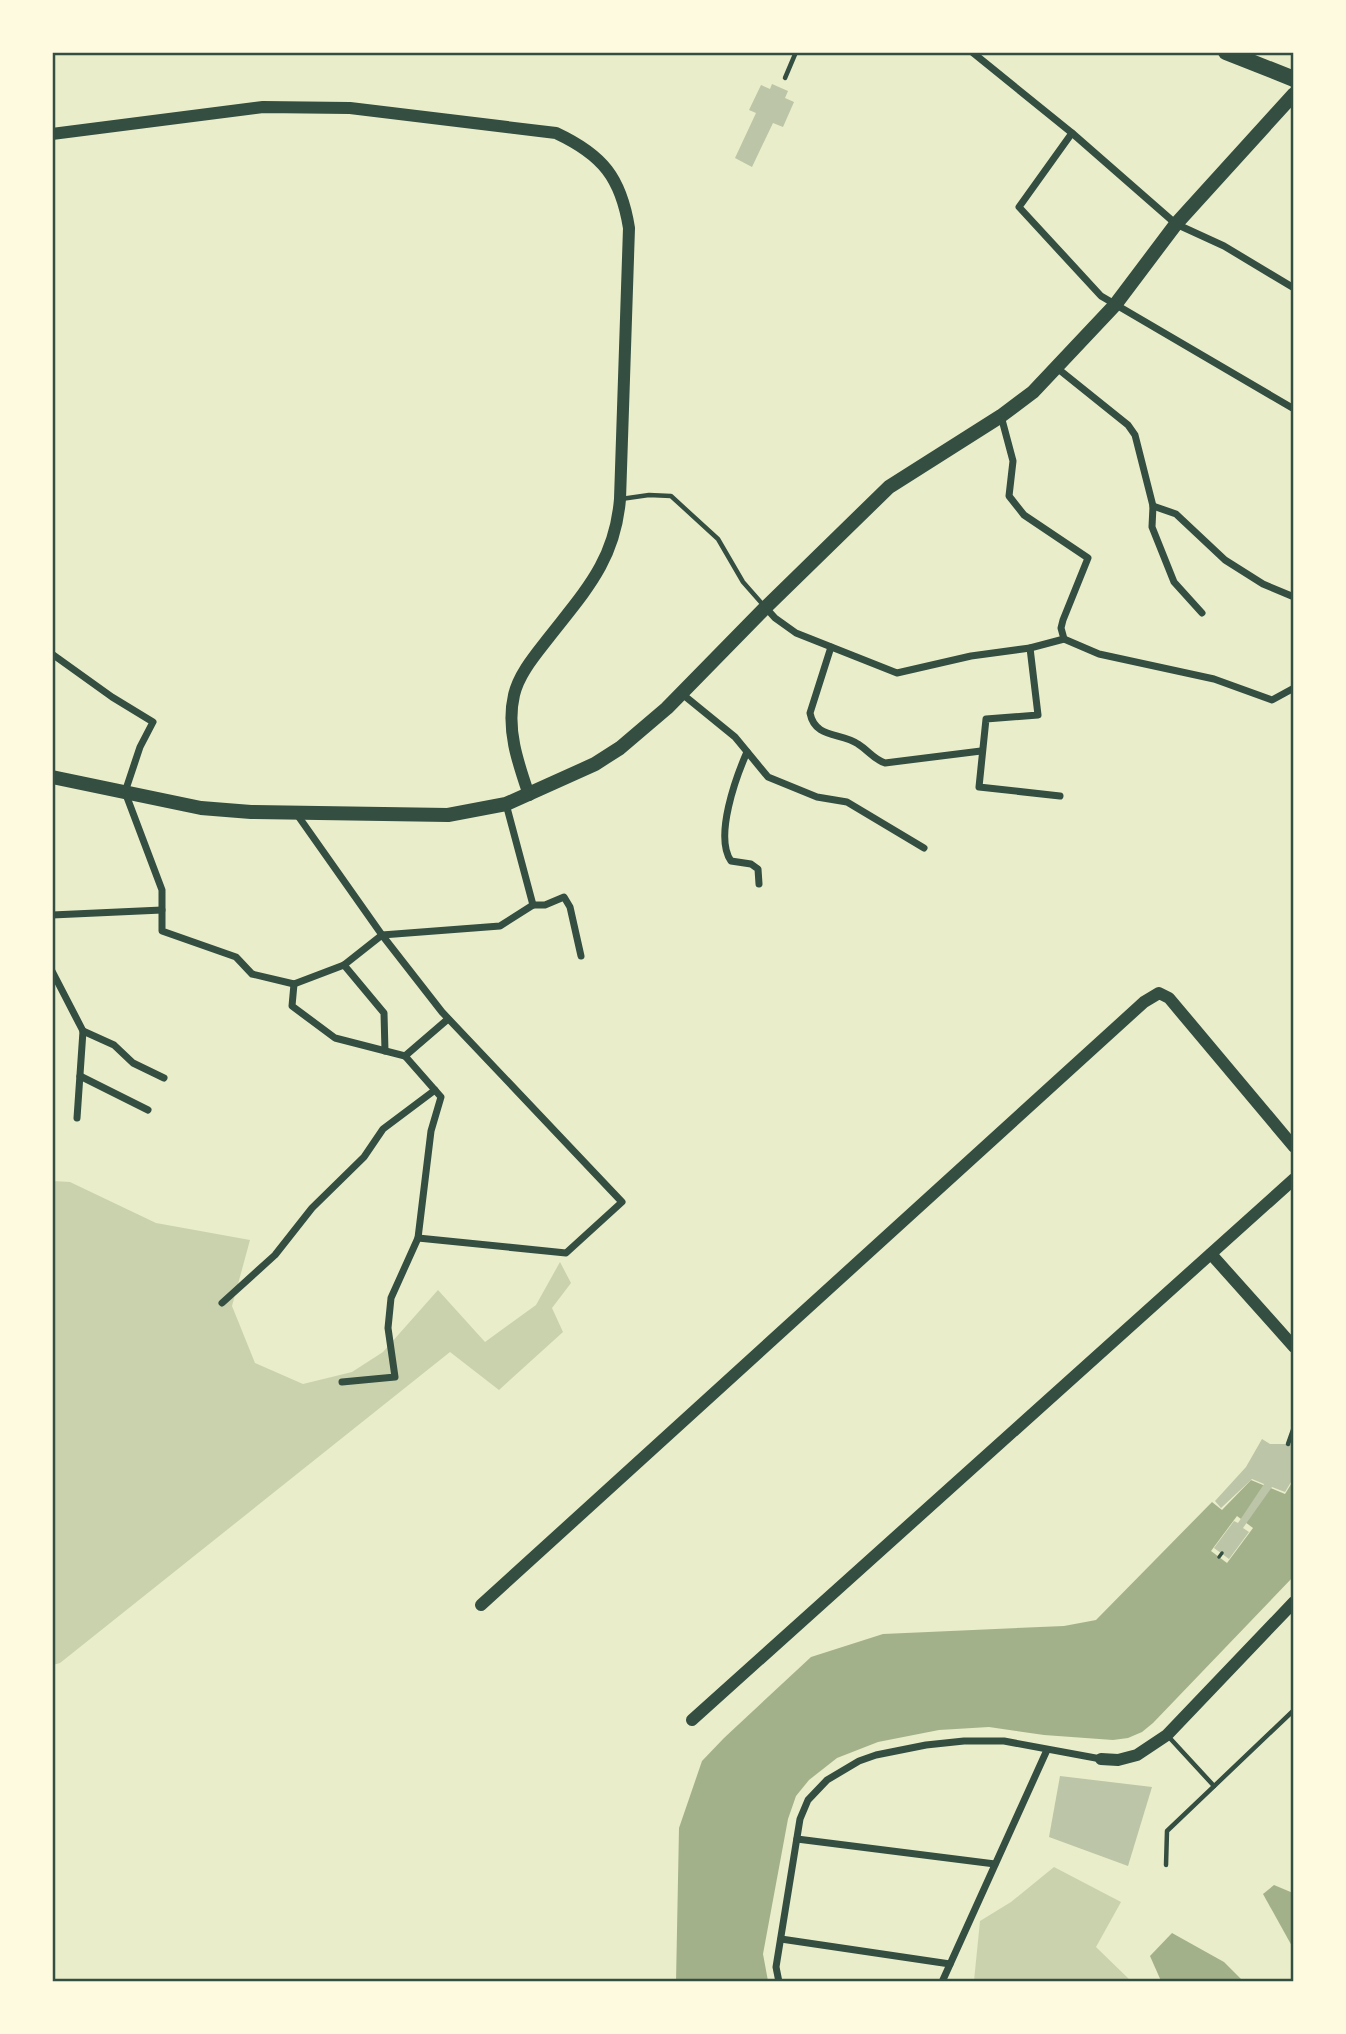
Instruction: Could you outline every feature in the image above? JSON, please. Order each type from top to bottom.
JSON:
[{"type":"highway","points":[[1226,52],[1293,79]]},
{"type":"main road","points":[[52,777],[201,808],[387,816],[448,815],[506,804],[595,764],[651,724],[889,487],[1001,416],[1033,392],[1115,305],[1177,224],[1293,94]]},
{"type":"street","points":[[972,52],[1072,133],[1177,224],[1224,246],[1293,288]]},
{"type":"street","points":[[52,134],[263,107],[350,108],[556,133],[581,145],[600,160],[625,203],[629,229],[617,527],[609,553],[592,583],[531,660],[514,693],[514,748],[529,795]]},
{"type":"street","points":[[1072,133],[1019,206],[1101,296],[1293,409]]},
{"type":"street","points":[[1057,368],[1128,425],[1135,435],[1153,506],[1152,527],[1174,582],[1202,613]]},
{"type":"street","points":[[1001,416],[1013,461],[1009,496],[1024,515],[1088,558],[1063,620],[1061,628],[1064,639]]},
{"type":"street","points":[[1153,506],[1176,514],[1226,560],[1264,584],[1293,597]]},
{"type":"street","points":[[765,608],[796,633],[897,673],[1064,639],[1099,654],[1214,679],[1272,700],[1293,688]]},
{"type":"street","points":[[831,647],[810,713],[812,722],[823,733],[857,743],[875,759],[885,763],[981,751]]},
{"type":"street","points":[[1030,648],[1038,715],[986,719],[979,787],[1060,796]]},
{"type":"street","points":[[52,654],[112,697],[153,722],[140,747],[125,792],[162,890],[162,931],[236,957],[252,974],[294,984],[344,965],[382,935],[500,926],[533,905],[545,905],[564,897],[570,907],[581,956]]},
{"type":"street","points":[[681,693],[735,737],[768,777],[817,797],[847,802],[924,848]]},
{"type":"street","points":[[747,751],[736,779],[726,821],[726,854],[731,861],[751,864],[758,869],[759,884]]},
{"type":"street","points":[[506,804],[533,905]]},
{"type":"street","points":[[295,813],[382,935],[448,1019],[622,1202],[566,1253],[418,1238]]},
{"type":"street","points":[[52,915],[162,910]]},
{"type":"street","points":[[344,965],[384,1013],[385,1051]]},
{"type":"street","points":[[52,971],[83,1031],[77,1118]]},
{"type":"street","points":[[294,984],[292,1006],[335,1038],[405,1056],[441,1097],[431,1131],[418,1238],[391,1298],[388,1328],[395,1377],[342,1382]]},
{"type":"street","points":[[481,1605],[1144,1002],[1159,993],[1169,998],[1293,1147]]},
{"type":"street","points":[[405,1056],[448,1019]]},
{"type":"street","points":[[83,1031],[114,1045],[132,1063],[164,1078]]},
{"type":"street","points":[[80,1076],[148,1110]]},
{"type":"street","points":[[222,1303],[275,1255],[312,1208],[364,1157],[383,1129],[435,1090]]},
{"type":"street","points":[[692,1720],[1293,1180]]},
{"type":"street","points":[[1211,1254],[1293,1348]]},
{"type":"street","points":[[779,1982],[776,1966],[800,1819],[808,1800],[838,1772],[876,1755],[964,1741],[1004,1741],[1101,1759],[1118,1760],[1137,1755],[1167,1735],[1293,1602]]},
{"type":"street","points":[[942,1982],[1047,1750]]},
{"type":"street","points":[[797,1839],[995,1864]]},
{"type":"street","points":[[781,1939],[950,1964]]},
{"type":"lane","points":[[785,78],[796,52]]},
{"type":"lane","points":[[620,499],[649,495],[671,496],[718,539],[743,582],[765,608]]},
{"type":"lane","points":[[1288,1444],[1293,1427]]},
{"type":"lane","points":[[1166,1865],[1167,1831],[1293,1710]]},
{"type":"lane","points":[[1167,1735],[1214,1786]]},
{"type":"shaded area","points":[[53,1181],[70,1182],[156,1223],[250,1240],[232,1306],[255,1363],[303,1384],[352,1372],[383,1352],[438,1290],[485,1342],[536,1305],[560,1262],[571,1283],[552,1308],[563,1332],[499,1390],[450,1352],[60,1663],[53,1665]]},
{"type":"shaded area","points":[[1251,1480],[1285,1494],[1293,1481],[1293,1577],[1153,1723],[1128,1738],[1113,1740],[1044,1735],[989,1727],[939,1730],[878,1742],[837,1758],[809,1780],[796,1796],[788,1819],[763,1954],[768,1981],[676,1982],[679,1828],[702,1761],[811,1657],[883,1634],[1064,1626],[1096,1620],[1212,1502],[1222,1510]]},
{"type":"shaded area","points":[[1054,1867],[1121,1902],[1096,1947],[1131,1981],[974,1981],[980,1921],[1011,1902]]},
{"type":"shaded area","points":[[1274,1885],[1293,1893],[1293,1948],[1263,1894]]},
{"type":"shaded area","points":[[1172,1933],[1224,1962],[1243,1981],[1161,1981],[1150,1956]]},
{"type":"pier","points":[[1237,1516],[1253,1528],[1227,1563],[1211,1551]]},
{"type":"building","points":[[772,84],[788,91],[785,98],[794,102],[783,127],[773,123],[752,167],[735,158],[756,113],[749,110],[761,85],[770,89]]},
{"type":"building","points":[[1262,1439],[1270,1444],[1294,1444],[1294,1477],[1285,1492],[1272,1487],[1243,1528],[1249,1532],[1229,1559],[1214,1548],[1234,1521],[1238,1523],[1264,1484],[1252,1479],[1221,1508],[1215,1501],[1246,1467]]},
{"type":"building","points":[[1060,1776],[1152,1787],[1128,1866],[1049,1837]]}]
